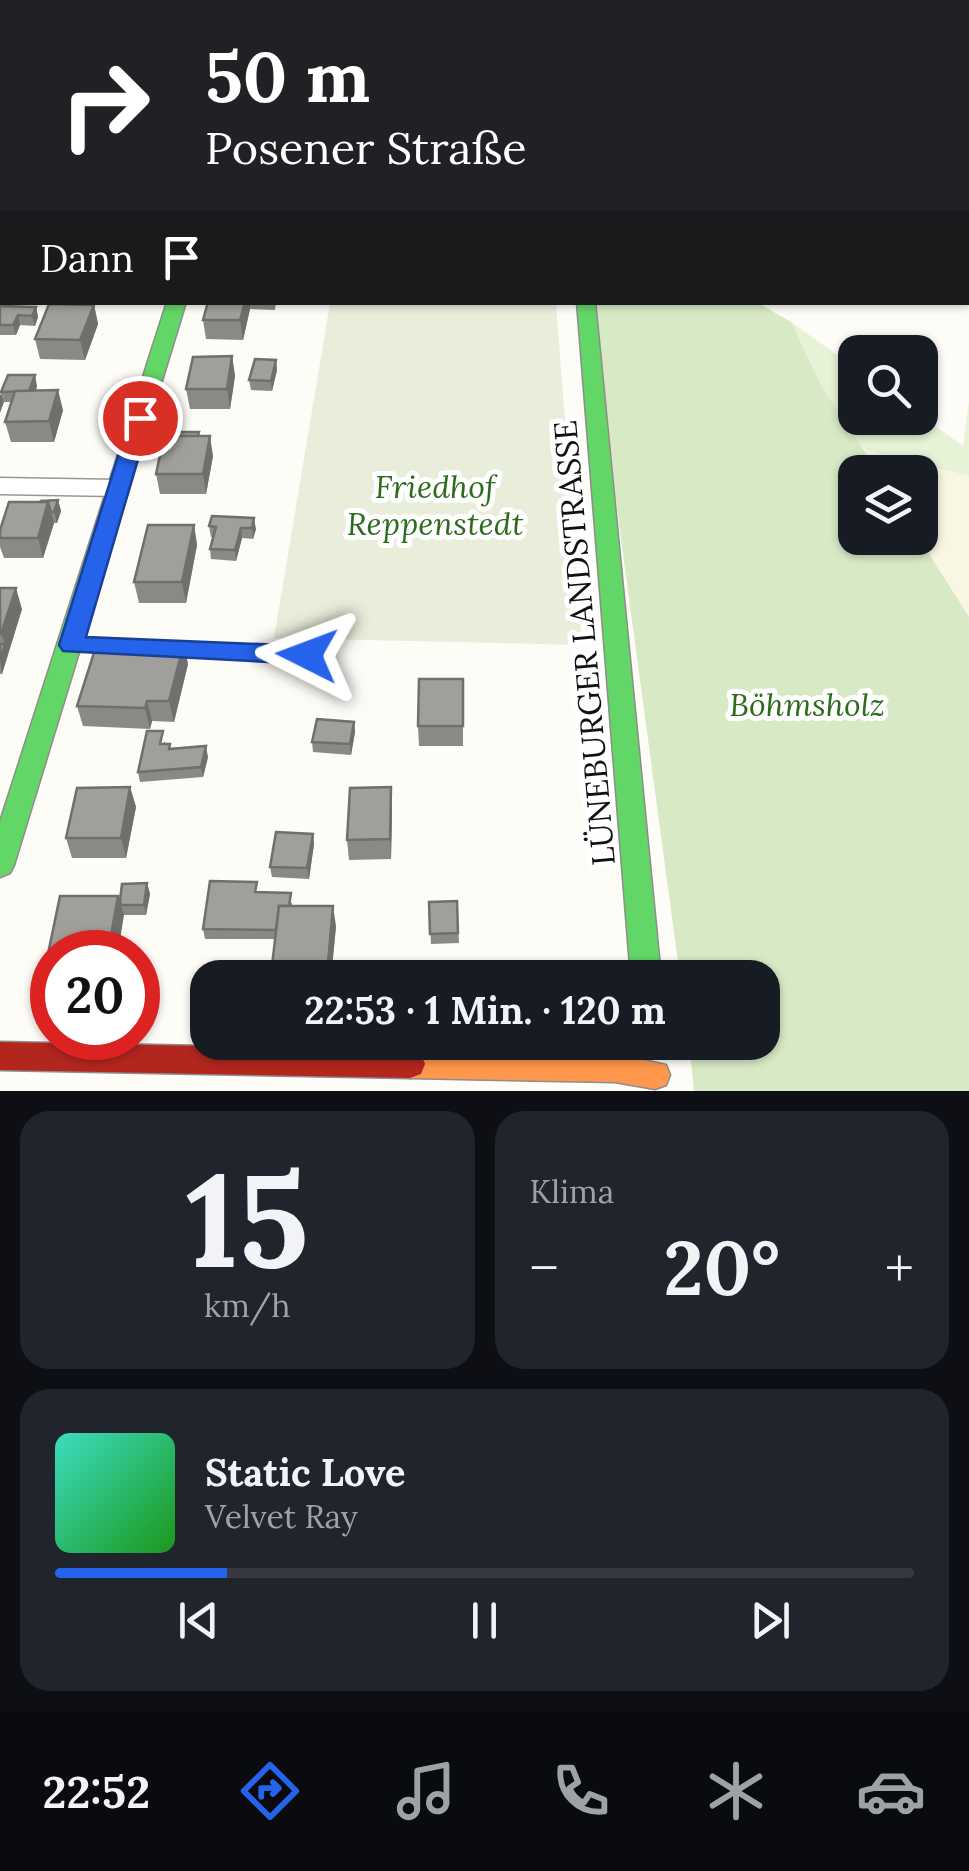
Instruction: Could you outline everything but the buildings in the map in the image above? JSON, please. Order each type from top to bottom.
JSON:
[{"type":"street","points":[[0,866],[81,645],[118,488],[176,305]]},
{"type":"street","name":"LÜNEBURGER LANDSTRASSE","points":[[586,305],[644,960]]},
{"type":"street","points":[[0,486],[118,488]]},
{"type":"street","points":[[0,1056],[615,1068],[655,1075]]},
{"type":"lane","points":[[147,648],[307,655]]},
{"type":"shaded area","points":[[938,468],[969,476],[969,617],[930,555],[938,555]]},
{"type":"green space","name":"Friedhof Reppenstedt","points":[[330,305],[556,305],[582,645],[274,638]]},
{"type":"green space","name":"Böhmsholz","points":[[593,305],[761,305],[791,322],[838,411],[838,435],[854,435],[867,455],[838,455],[838,555],[930,555],[969,617],[969,1091],[694,1091],[691,1060],[780,1060],[780,960],[678,960],[600,383]]},
{"type":"green space","points":[[791,322],[838,356],[838,411]]},
{"type":"green space","points":[[969,401],[969,476],[938,468],[938,455],[887,455],[863,449],[854,435],[938,435],[938,428],[963,446]]},
{"type":"traffic: fast","points":[[0,865],[176,305]]},
{"type":"traffic: fast","points":[[586,305],[644,960]]},
{"type":"traffic: slow","points":[[410,1064],[615,1068],[655,1075]]},
{"type":"traffic: jam","points":[[0,1056],[410,1064]]},
{"type":"route","points":[[140,418],[72,645],[307,655]]}]
